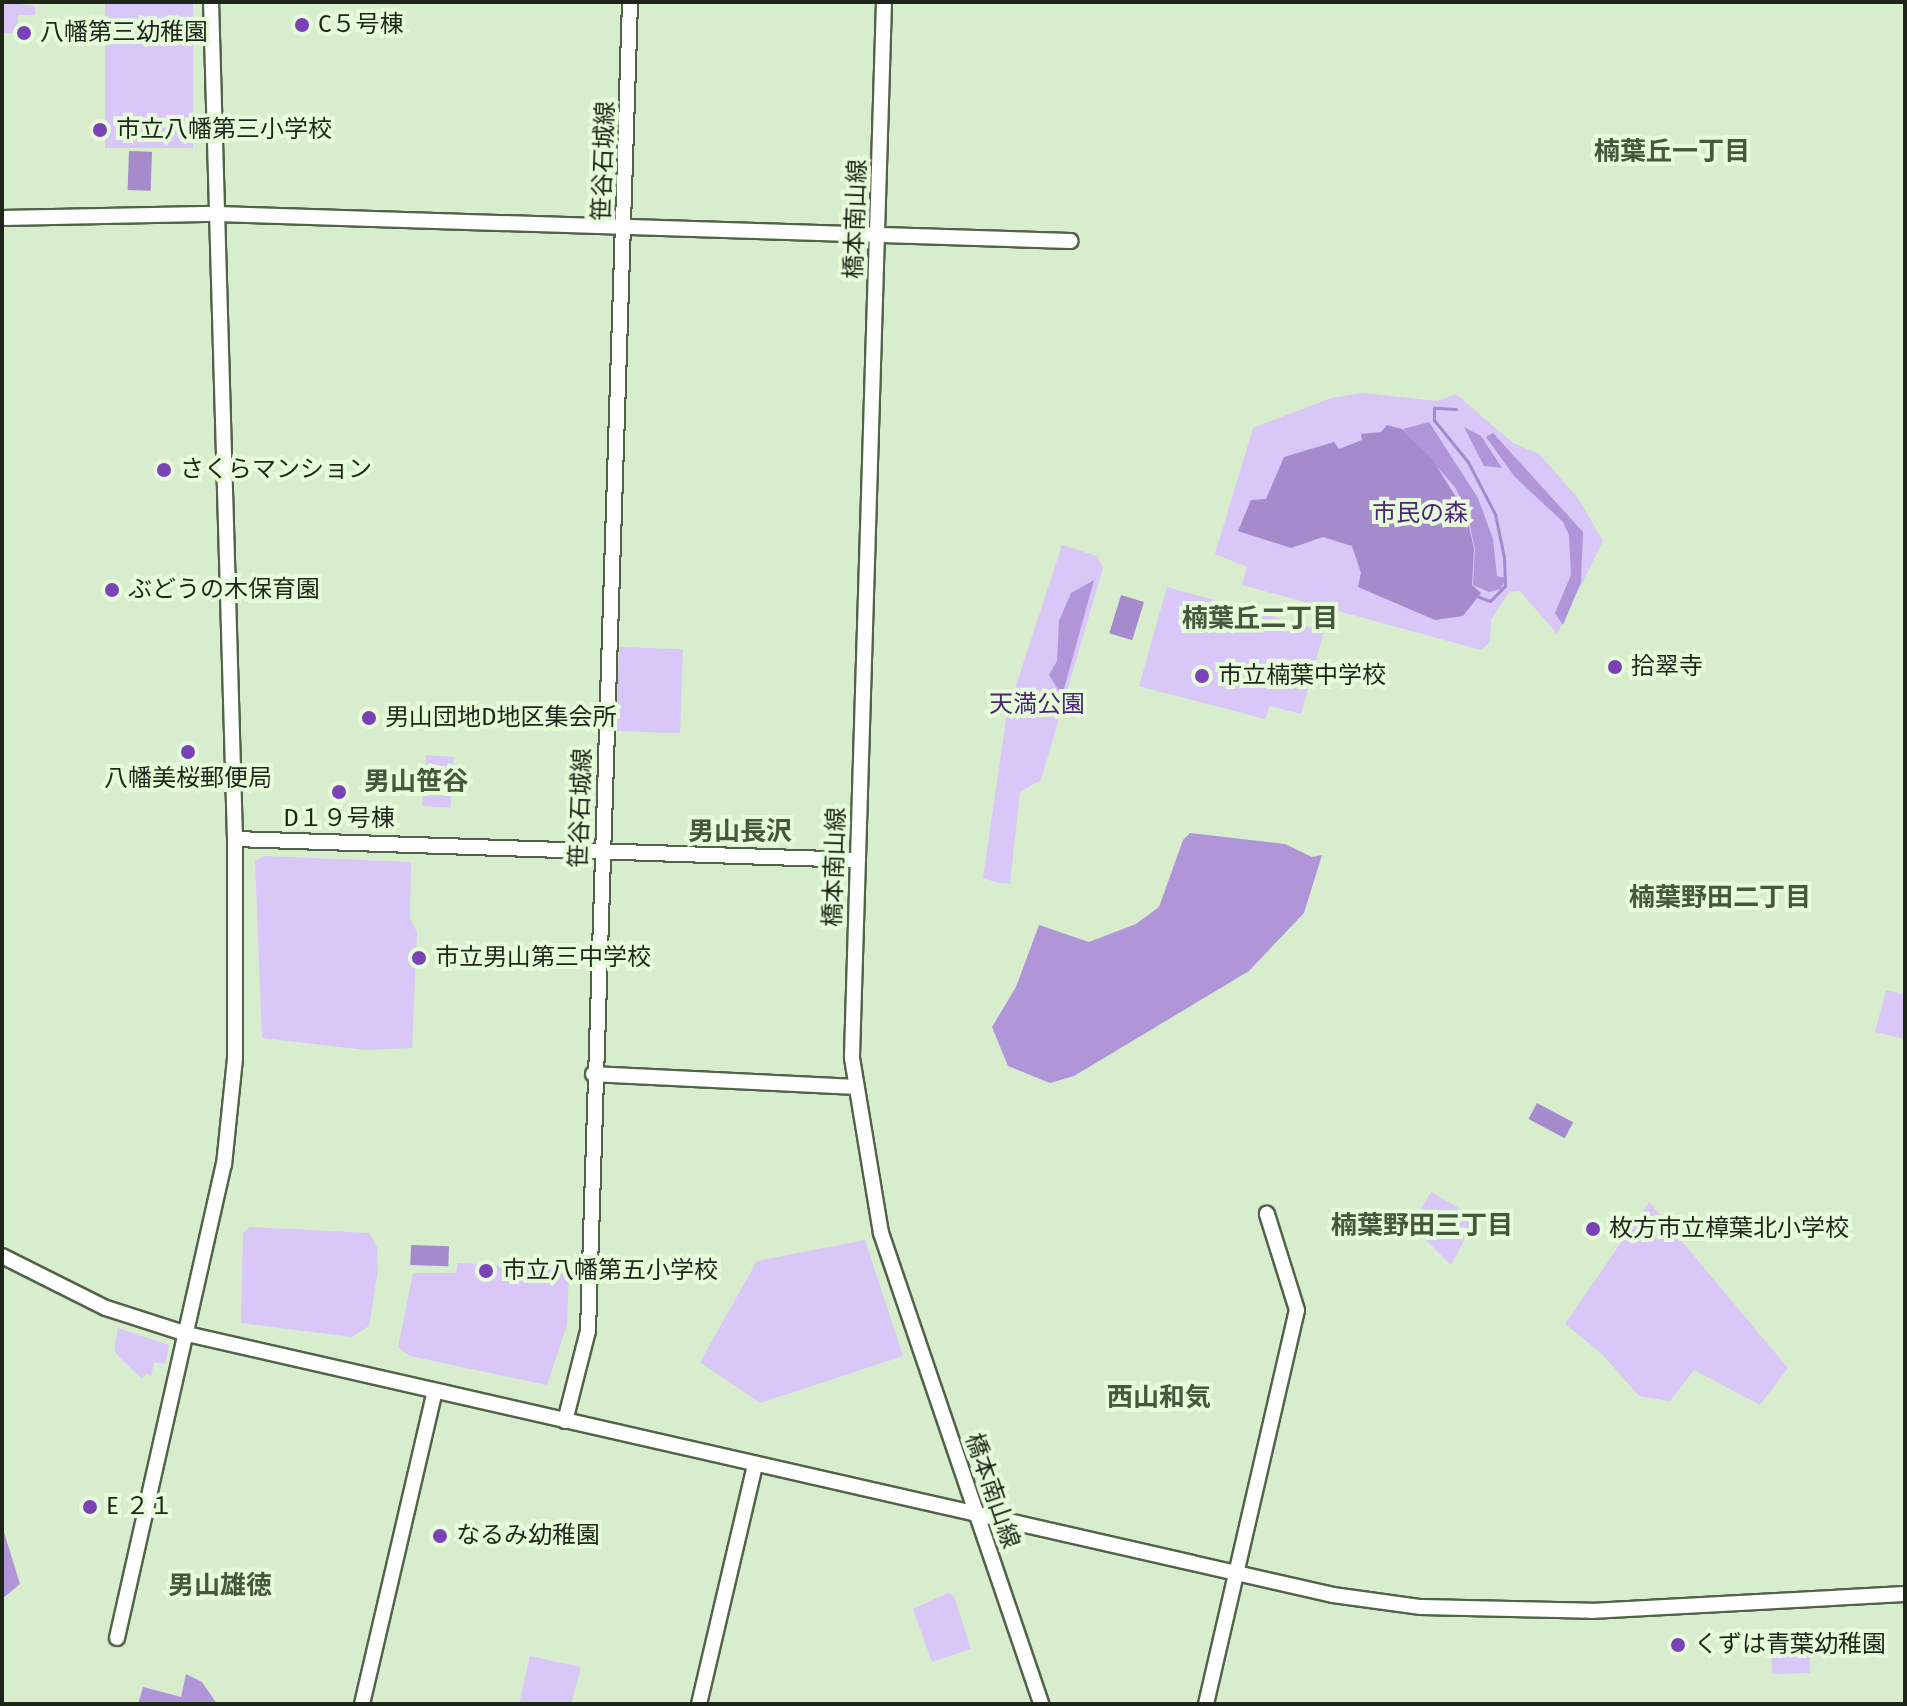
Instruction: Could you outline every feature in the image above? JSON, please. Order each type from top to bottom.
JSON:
[{"type":"street","points":[[117,1638],[224,1165],[235,1059],[235,839],[211,2]]},
{"type":"street","name":"笹谷石城線","points":[[565,1421],[588,1331],[593,1074],[630,2]]},
{"type":"street","name":"橋本南山線","points":[[884,2],[852,1058],[881,1233],[1041,1704]]},
{"type":"street","points":[[2,218],[217,214],[1071,241]]},
{"type":"street","points":[[235,839],[858,860]]},
{"type":"street","points":[[593,1074],[855,1087]]},
{"type":"street","points":[[1206,1704],[1297,1310],[1267,1214]]},
{"type":"street","points":[[2,1256],[106,1308],[187,1334],[1235,1576],[1421,1607],[1512,1610],[1905,1594]]},
{"type":"street","points":[[362,1704],[435,1391]]},
{"type":"street","points":[[699,1704],[755,1465]]},
{"type":"green space","points":[[2,2],[35,6],[35,15],[18,15],[18,33],[2,33]]},
{"type":"green space","points":[[105,2],[193,2],[193,148],[105,148]]},
{"type":"green space","name":"市民の森","points":[[1363,393],[1438,401],[1456,394],[1513,443],[1539,454],[1578,498],[1603,541],[1557,634],[1520,591],[1509,592],[1491,620],[1490,642],[1481,650],[1242,585],[1247,567],[1215,554],[1253,428],[1331,398]]},
{"type":"green space","name":"天満公園","points":[[1062,545],[1097,556],[1103,568],[1041,780],[1020,792],[1010,884],[998,883],[983,878],[1007,713]]},
{"type":"green space","points":[[1167,587],[1324,631],[1301,714],[1270,706],[1265,719],[1139,686]]},
{"type":"green space","points":[[619,647],[683,649],[680,733],[616,731]]},
{"type":"green space","points":[[426,755],[454,757],[450,808],[422,806]]},
{"type":"green space","points":[[264,856],[411,862],[410,919],[417,932],[412,1048],[366,1050],[262,1038],[255,861]]},
{"type":"green space","points":[[1886,990],[1905,995],[1905,1039],[1875,1032]]},
{"type":"green space","points":[[1431,1192],[1476,1218],[1451,1265],[1411,1225]]},
{"type":"green space","points":[[1649,1202],[1788,1368],[1760,1405],[1694,1370],[1670,1401],[1639,1396],[1601,1353],[1565,1324]]},
{"type":"green space","points":[[250,1227],[369,1233],[377,1247],[378,1270],[369,1326],[352,1337],[241,1323],[243,1233]]},
{"type":"green space","points":[[865,1240],[903,1356],[760,1403],[700,1362],[757,1261]]},
{"type":"green space","points":[[458,1263],[569,1270],[567,1325],[547,1385],[410,1356],[398,1347],[413,1273],[456,1273]]},
{"type":"green space","points":[[118,1328],[169,1345],[165,1364],[154,1362],[151,1377],[147,1373],[142,1379],[114,1350]]},
{"type":"green space","points":[[948,1593],[954,1596],[971,1649],[932,1662],[913,1609]]},
{"type":"green space","points":[[1809,1639],[1810,1673],[1772,1674],[1771,1640]]},
{"type":"green space","points":[[530,1656],[581,1667],[571,1704],[519,1704]]},
{"type":"shaded area","points":[[129,151],[152,152],[151,191],[128,190]]},
{"type":"shaded area","points":[[1429,422],[1478,498],[1493,539],[1497,576],[1506,578],[1501,589],[1489,592],[1473,585],[1475,549],[1467,513],[1455,487],[1403,429]]},
{"type":"shaded area","points":[[1387,425],[1402,429],[1432,459],[1466,513],[1474,549],[1472,585],[1481,593],[1463,616],[1435,620],[1358,587],[1361,573],[1352,546],[1323,537],[1291,548],[1238,531],[1251,500],[1266,499],[1284,457],[1334,442],[1339,449],[1362,440],[1361,434],[1381,432]]},
{"type":"shaded area","points":[[1464,427],[1481,436],[1502,468],[1484,466]]},
{"type":"shaded area","points":[[1493,433],[1583,532],[1581,582],[1563,625],[1555,613],[1571,575],[1569,535],[1563,522],[1514,476],[1486,437]]},
{"type":"shaded area","points":[[1094,580],[1062,696],[1049,675],[1057,661],[1059,621],[1071,593]]},
{"type":"shaded area","points":[[1121,595],[1144,602],[1132,640],[1109,633]]},
{"type":"shaded area","points":[[1190,833],[1285,844],[1312,857],[1322,855],[1304,913],[1249,971],[1074,1076],[1050,1083],[1008,1066],[992,1027],[1016,987],[1039,925],[1089,942],[1136,924],[1159,907],[1183,840]]},
{"type":"shaded area","points":[[1537,1103],[1573,1122],[1565,1138],[1529,1119]]},
{"type":"shaded area","points":[[411,1245],[449,1246],[448,1266],[410,1265]]},
{"type":"shaded area","points":[[2,1526],[20,1584],[2,1599]]},
{"type":"shaded area","points":[[186,1674],[202,1682],[217,1704],[138,1704],[143,1687],[181,1697]]},
{"type":"waterway","points":[[1456,409],[1434,408],[1434,420],[1468,462],[1495,514],[1504,557],[1505,586],[1490,601],[1479,597]]},
{"type":"place","name":"C５号棟","points":[[302,25]]},
{"type":"place","name":"八幡第三幼稚園","points":[[24,33]]},
{"type":"place","name":"市立八幡第三小学校","points":[[100,130]]},
{"type":"place","name":"さくらマンション","points":[[164,470]]},
{"type":"place","name":"ぶどうの木保育園","points":[[112,590]]},
{"type":"place","name":"拾翠寺","points":[[1615,667]]},
{"type":"place","name":"市立楠葉中学校","points":[[1202,676]]},
{"type":"place","name":"男山団地D地区集会所","points":[[369,718]]},
{"type":"place","name":"八幡美桜郵便局","points":[[188,752]]},
{"type":"place","name":"D１９号棟","points":[[339,792]]},
{"type":"place","name":"市立男山第三中学校","points":[[419,958]]},
{"type":"place","name":"枚方市立樟葉北小学校","points":[[1593,1229]]},
{"type":"place","name":"市立八幡第五小学校","points":[[486,1271]]},
{"type":"place","name":"E ２１","points":[[90,1507]]},
{"type":"place","name":"なるみ幼稚園","points":[[440,1536]]},
{"type":"place","name":"くずは青葉幼稚園","points":[[1678,1645]]},
{"type":"district","name":"楠葉丘一丁目","points":[[1672,152]]},
{"type":"district","name":"楠葉丘二丁目","points":[[1260,619]]},
{"type":"district","name":"男山笹谷","points":[[416,782]]},
{"type":"district","name":"男山長沢","points":[[740,832]]},
{"type":"district","name":"楠葉野田二丁目","points":[[1720,898]]},
{"type":"district","name":"楠葉野田三丁目","points":[[1422,1226]]},
{"type":"district","name":"西山和気","points":[[1159,1398]]},
{"type":"district","name":"男山雄徳","points":[[220,1586]]}]
